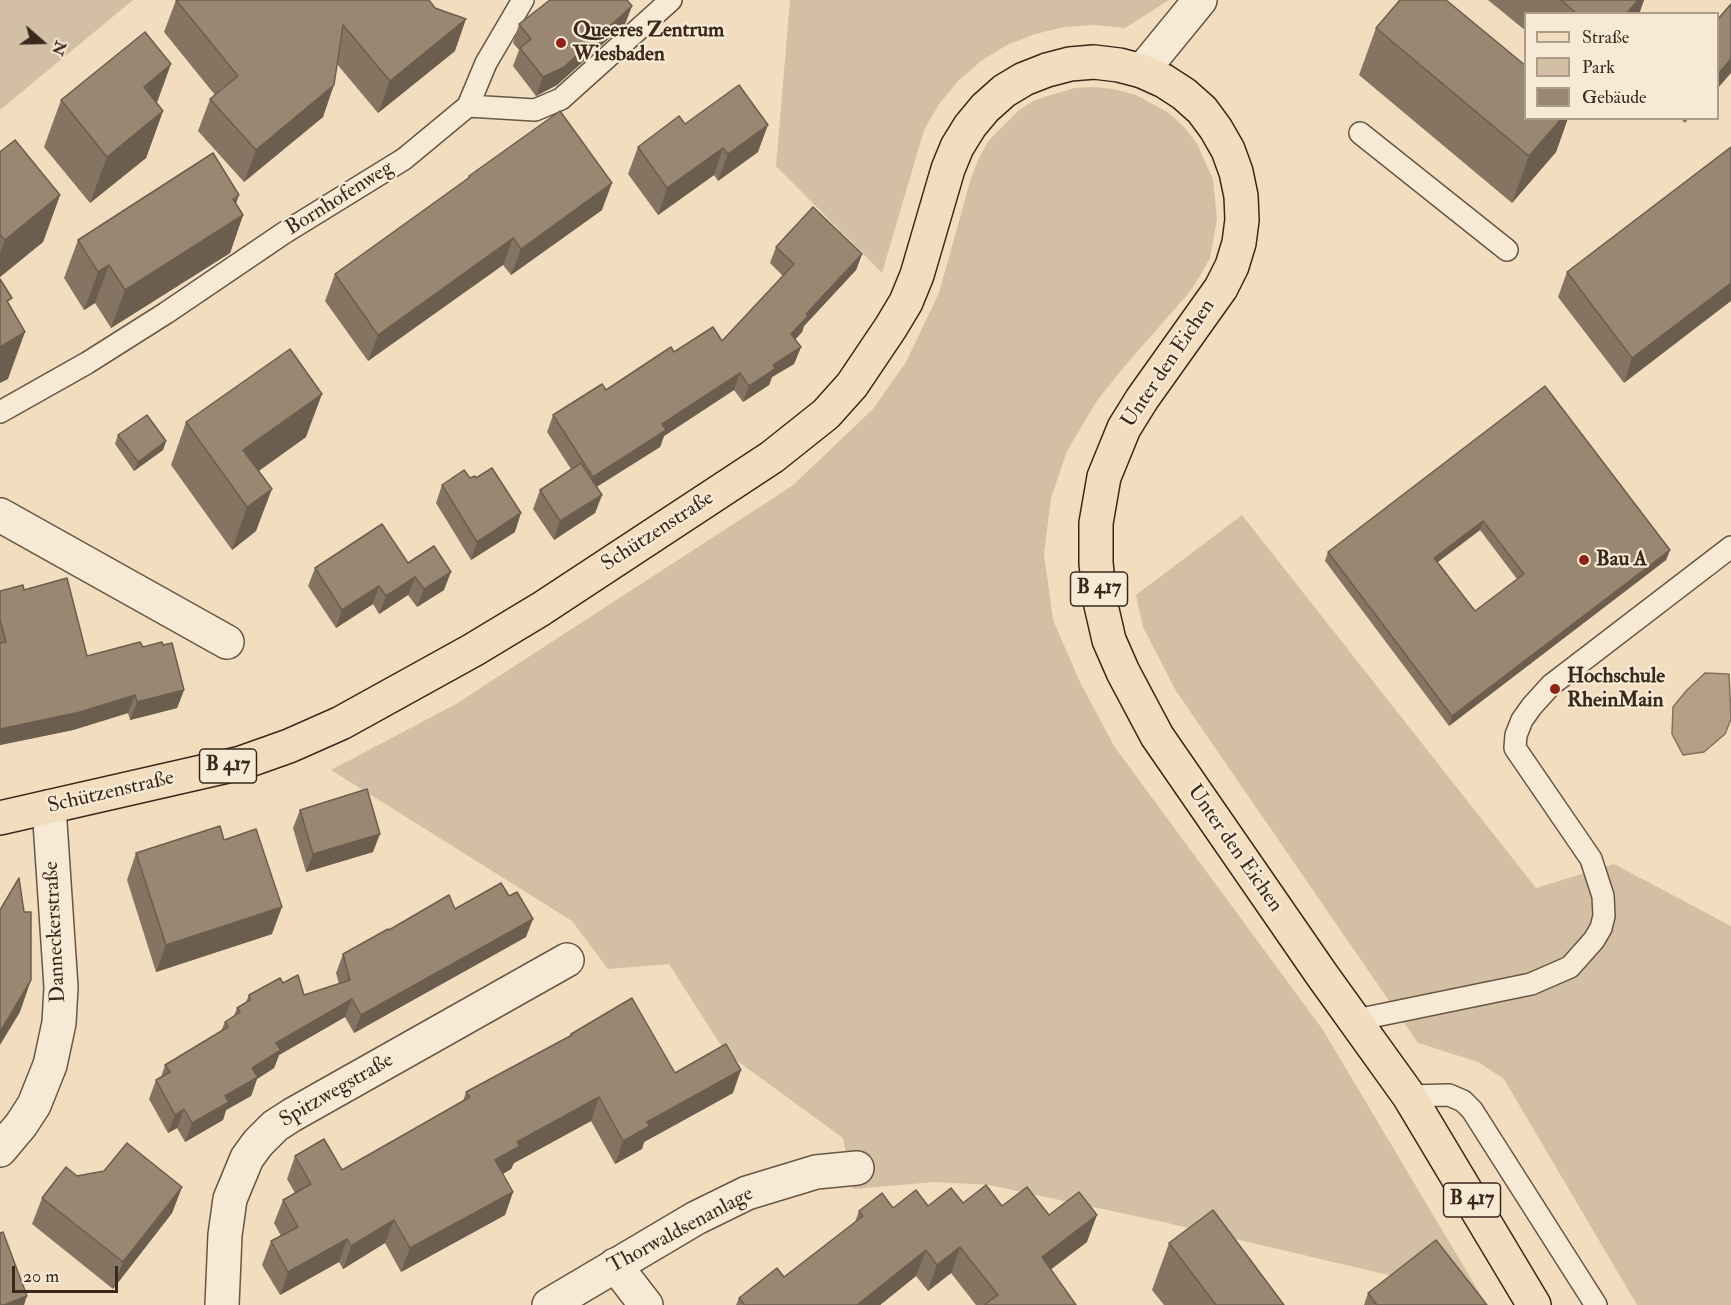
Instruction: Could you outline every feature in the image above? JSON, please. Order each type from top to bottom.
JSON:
[{"type":"main road","name":"Schützenstraße","points":[[0,818],[241,763],[289,746],[341,723],[473,650],[541,609],[772,457],[826,414],[852,384],[906,302],[948,169],[957,147],[985,108],[1024,79],[1070,64],[1094,62],[1142,71]]},
{"type":"main road","name":"Unter den Eichen","points":[[1142,71],[1184,94],[1202,111],[1216,129],[1228,150],[1236,172],[1241,196],[1242,220],[1239,243],[1232,266],[1221,288],[1124,428],[1100,495],[1096,523],[1096,562],[1100,601],[1114,651],[1157,735],[1315,966],[1409,1096],[1534,1305]]},
{"type":"street","points":[[1142,71],[1200,0]]},
{"type":"street","points":[[0,515],[227,642]]},
{"type":"street","name":"Danneckerstraße","points":[[0,1150],[34,1105],[50,1065],[59,1023],[61,987],[49,807]]},
{"type":"street","name":"Spitzwegstraße","points":[[222,1305],[225,1235],[230,1199],[247,1158],[258,1143],[275,1126],[292,1115],[567,960]]},
{"type":"street","name":"Thorwaldsenanlage","points":[[549,1305],[696,1218],[747,1193],[816,1172],[856,1168]]},
{"type":"street","points":[[615,1264],[646,1305]]},
{"type":"lane","points":[[523,0],[486,63],[468,106],[535,110],[561,99],[671,0]]},
{"type":"lane","name":"Bornhofenweg","points":[[0,412],[97,357],[284,233],[404,159],[468,106]]},
{"type":"lane","points":[[1360,133],[1507,250]]},
{"type":"lane","points":[[1356,1020],[1531,984],[1570,967],[1584,953],[1601,928],[1604,916],[1603,896],[1591,859],[1515,748],[1516,735],[1522,720],[1551,685],[1731,548]]},
{"type":"lane","points":[[1409,1096],[1449,1095],[1463,1101],[1472,1110],[1596,1305]]},
{"type":"green space","points":[[0,0],[133,0],[0,110]]},
{"type":"green space","points":[[790,0],[1169,0],[1125,28],[1095,25],[1065,27],[1035,34],[1007,45],[981,61],[958,81],[939,104],[924,130],[882,273],[776,166]]},
{"type":"green space","points":[[1094,87],[1136,95],[1169,113],[1184,127],[1196,142],[1213,179],[1217,219],[1210,258],[1200,276],[1188,294],[1096,402],[1067,451],[1051,498],[1044,554],[1053,620],[1079,680],[1114,746],[1323,1030],[1482,1297],[1159,1221],[989,1185],[935,1182],[853,1189],[843,1138],[725,1052],[669,964],[608,969],[572,921],[331,770],[456,704],[792,486],[873,409],[906,362],[939,293],[971,178],[989,140],[1018,111],[1035,100],[1074,88]]},
{"type":"green space","points":[[1242,515],[1536,888],[1614,864],[1731,926],[1731,1305],[1637,1305],[1504,1079],[1478,1062],[1418,1043],[1176,691],[1143,627],[1136,595]]},
{"type":"shaded area","points":[[1705,673],[1729,674],[1731,719],[1725,734],[1704,752],[1683,755],[1672,734],[1673,707]]},
{"type":"building","points":[[176,0],[429,0],[435,8],[466,19],[390,81],[343,25],[334,85],[256,150],[210,99],[238,76]]},
{"type":"building","points":[[550,0],[627,0],[632,6],[564,67],[543,77],[520,48],[531,39],[519,24]]},
{"type":"building","points":[[1400,0],[1446,0],[1524,64],[1524,120],[1560,120],[1529,156],[1376,28]]},
{"type":"building","points":[[1561,0],[1638,0],[1628,12],[1575,12]]},
{"type":"building","points":[[1731,4],[1731,59],[1719,73],[1719,18]]},
{"type":"building","points":[[145,32],[171,64],[144,87],[163,111],[107,157],[61,100]]},
{"type":"building","points":[[739,85],[768,125],[728,154],[723,148],[667,188],[638,147],[679,116],[685,124]]},
{"type":"building","points":[[560,111],[612,183],[521,249],[513,238],[378,335],[335,274]]},
{"type":"building","points":[[15,140],[60,195],[5,240],[0,235],[0,152]]},
{"type":"building","points":[[1731,147],[1731,283],[1632,358],[1567,272]]},
{"type":"building","points":[[213,153],[239,195],[233,199],[243,215],[125,290],[109,265],[98,272],[78,240]]},
{"type":"building","points":[[813,207],[862,254],[806,314],[808,316],[791,334],[801,347],[773,365],[775,369],[749,386],[740,373],[662,424],[666,430],[593,477],[553,415],[602,384],[606,390],[671,347],[674,352],[713,327],[722,341],[794,264],[776,247]]},
{"type":"building","points":[[0,279],[12,298],[7,301],[25,332],[0,347]]},
{"type":"building","points":[[290,349],[322,394],[243,450],[272,489],[247,507],[186,422]]},
{"type":"building","name":"Bau A","points":[[1545,386],[1670,550],[1452,716],[1328,552]],"holes":[[[1483,521],[1524,574],[1475,611],[1434,558]]]},
{"type":"building","points":[[147,415],[166,441],[138,462],[118,435]]},
{"type":"building","points":[[581,463],[602,495],[560,521],[540,490]]},
{"type":"building","points":[[492,468],[521,513],[477,542],[442,485],[464,470],[470,478],[475,476],[476,478]]},
{"type":"building","points":[[382,524],[408,563],[434,546],[451,572],[424,589],[415,577],[386,596],[379,586],[342,610],[315,568]]},
{"type":"building","points":[[67,578],[87,656],[140,642],[143,647],[162,642],[163,645],[172,643],[184,690],[137,702],[135,695],[80,712],[0,729],[0,643],[6,642],[0,620],[0,591],[23,585],[24,590]]},
{"type":"building","points":[[367,789],[380,834],[313,854],[300,810]]},
{"type":"building","points":[[220,826],[224,840],[256,829],[282,907],[166,945],[136,853]]},
{"type":"building","points":[[19,878],[24,912],[31,912],[31,980],[0,1032],[0,910]]},
{"type":"building","points":[[501,883],[509,896],[517,892],[533,919],[361,1015],[352,999],[276,1043],[281,1050],[252,1068],[258,1077],[225,1096],[229,1102],[192,1123],[184,1109],[175,1115],[156,1080],[170,1072],[165,1065],[228,1027],[225,1022],[240,1012],[237,1008],[250,1000],[249,995],[280,978],[283,983],[298,975],[304,995],[350,980],[343,954],[449,895],[455,909]]},
{"type":"building","points":[[632,998],[675,1073],[726,1044],[741,1070],[647,1122],[650,1126],[623,1141],[599,1097],[517,1142],[520,1146],[495,1160],[513,1192],[410,1248],[394,1220],[351,1246],[347,1239],[288,1272],[271,1241],[298,1227],[283,1200],[311,1184],[295,1156],[324,1139],[342,1170],[470,1097],[466,1092],[572,1035]]},
{"type":"building","points":[[127,1143],[182,1187],[123,1262],[42,1198],[66,1167],[77,1176],[104,1171]]},
{"type":"building","points":[[986,1185],[1002,1206],[1027,1187],[1049,1215],[1079,1192],[1097,1215],[1042,1257],[1076,1305],[984,1305],[998,1295],[960,1247],[937,1265],[926,1250],[857,1305],[745,1305],[739,1298],[777,1268],[784,1277],[863,1216],[859,1211],[882,1193],[893,1208],[916,1190],[928,1206],[951,1188],[963,1203]]},
{"type":"building","points":[[1213,1210],[1284,1305],[1216,1305],[1169,1243]]},
{"type":"building","points":[[3,1232],[27,1296],[0,1305],[0,1233]]},
{"type":"building","points":[[1436,1240],[1487,1305],[1377,1305],[1368,1293]]},
{"type":"place","name":"Queeres Zentrum Wiesbaden","points":[[561,43]]},
{"type":"place","name":"Bau A","points":[[1584,560]]},
{"type":"place","name":"Hochschule RheinMain","points":[[1555,689]]}]
